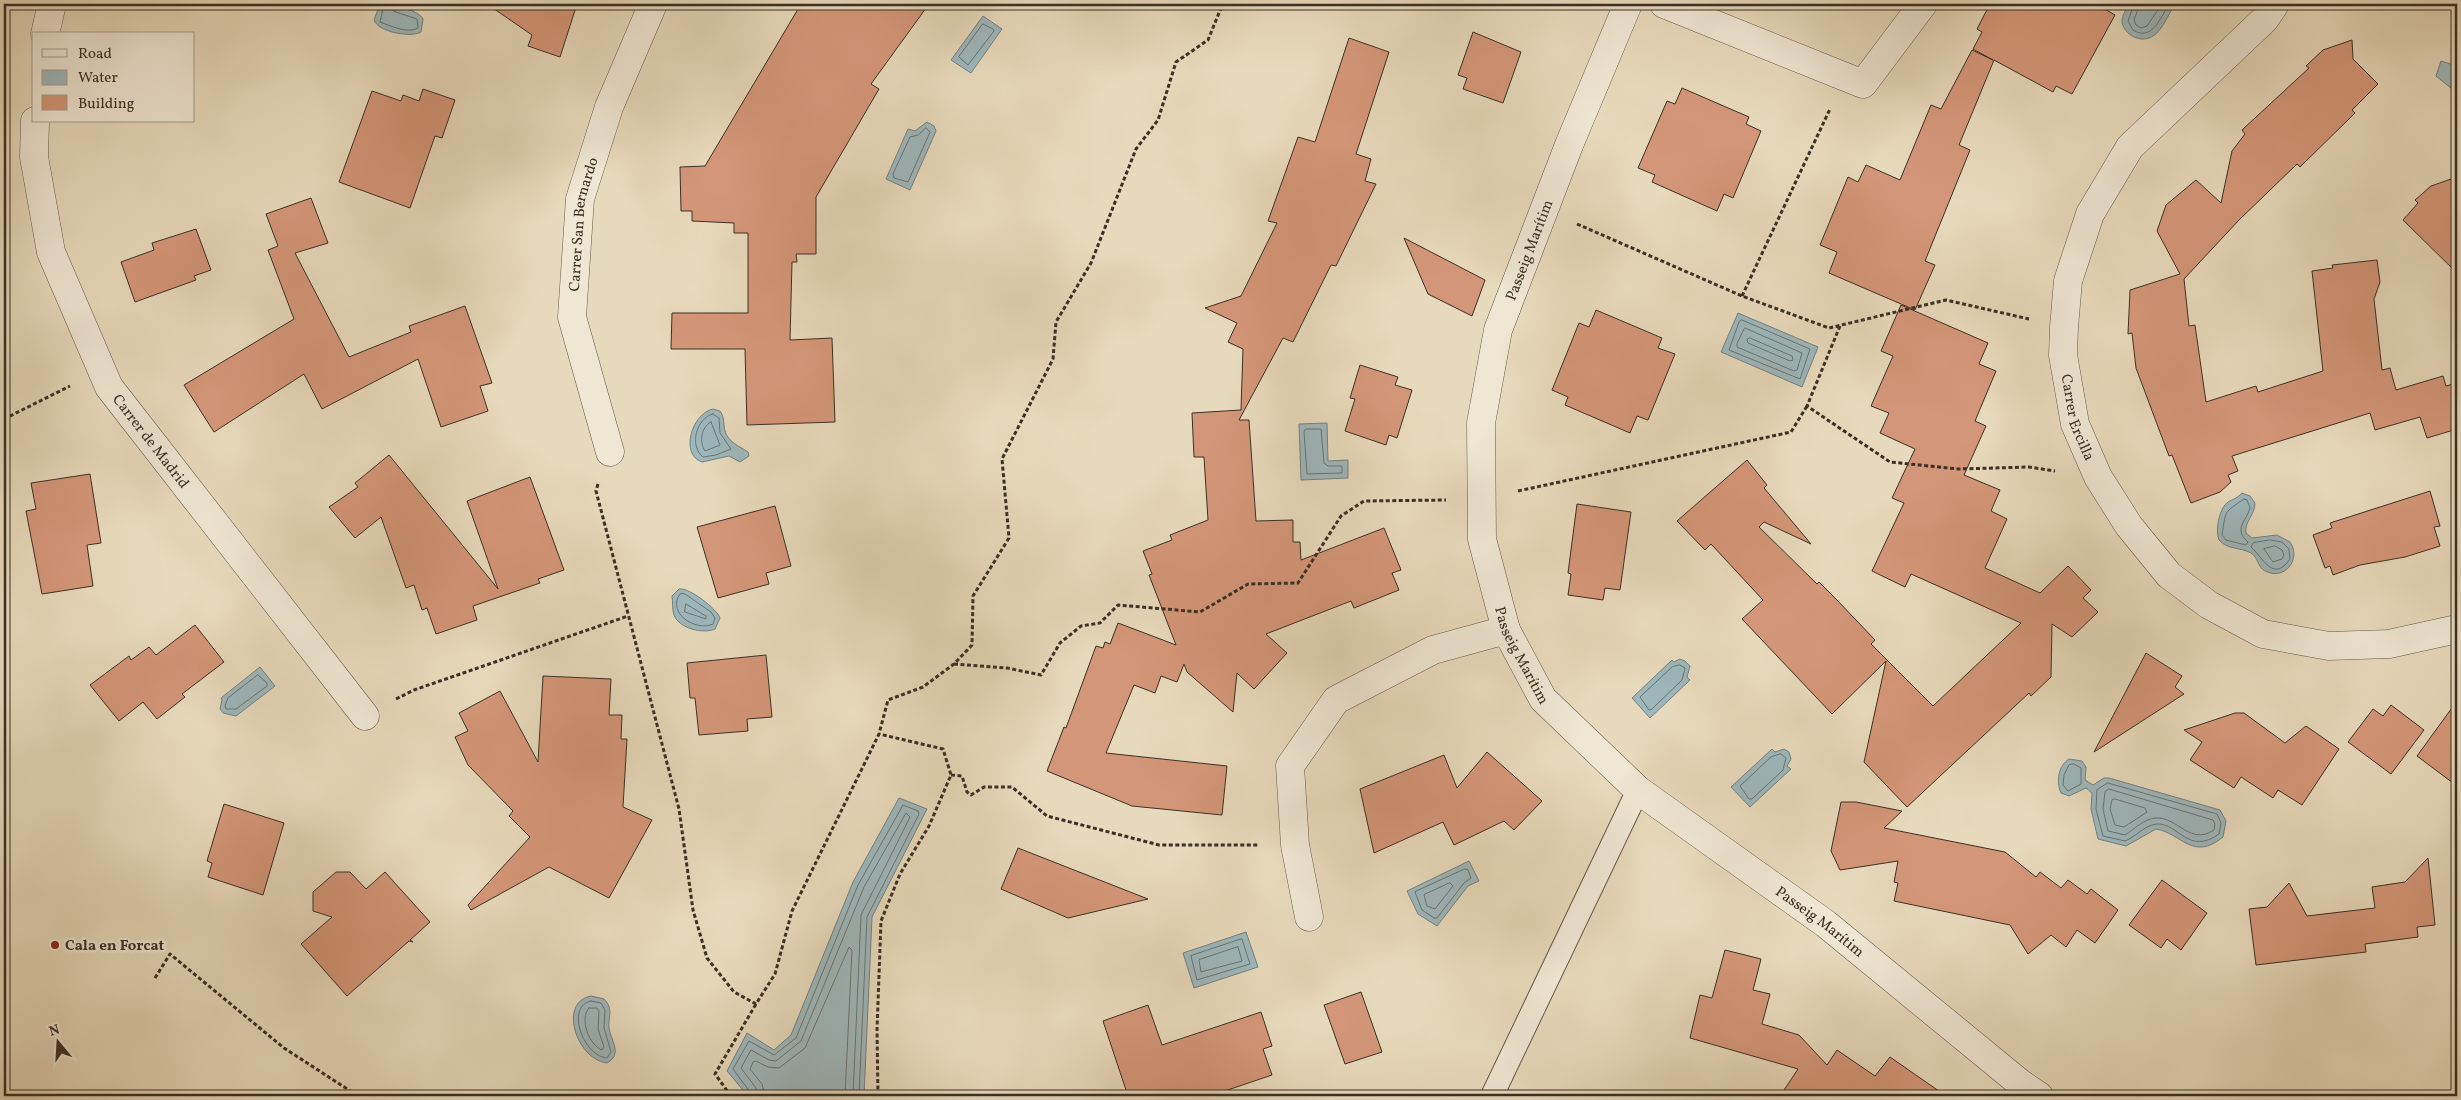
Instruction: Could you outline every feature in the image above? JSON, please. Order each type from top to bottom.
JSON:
[{"type":"street","points":[[45,32],[52,4]]},
{"type":"street","name":"Carrer San Bernardo","points":[[610,452],[572,317],[580,199],[609,107],[652,4]]},
{"type":"street","name":"Passeig Marítim","points":[[1628,4],[1544,209],[1498,330],[1481,422],[1482,539],[1506,630],[1543,699],[1638,790],[1826,924],[2023,1092]]},
{"type":"street","points":[[1664,4],[1863,84],[1923,4]]},
{"type":"street","name":"Carrer Ercilla","points":[[2275,4],[2265,19],[2130,147],[2090,214],[2070,273],[2064,327],[2063,355],[2075,424],[2098,477],[2129,526],[2169,575],[2209,605],[2264,634],[2329,646],[2389,644],[2457,629]]},
{"type":"street","name":"Carrer de Madrid","points":[[35,122],[34,157],[50,252],[101,371],[115,395],[365,716]]},
{"type":"street","points":[[1309,917],[1295,845],[1290,766],[1336,700],[1433,650],[1506,630]]},
{"type":"lane","points":[[1492,1096],[1638,790]]},
{"type":"path","points":[[731,1096],[715,1074],[775,974],[792,910],[879,734],[888,700],[923,687],[954,664],[972,645],[973,596],[1010,538],[1002,459],[1053,359],[1056,322],[1091,263],[1136,149],[1158,120],[1176,62],[1208,40],[1221,8],[1227,4]]},
{"type":"path","points":[[1742,296],[1845,77]]},
{"type":"path","points":[[1544,209],[1742,296],[1829,328],[1946,300],[2064,327]]},
{"type":"path","points":[[954,664],[1007,668],[1042,675],[1060,643],[1081,626],[1100,623],[1118,605],[1200,612],[1248,584],[1298,583],[1341,516],[1364,501],[1482,499],[1791,432],[1807,406],[1840,326]]},
{"type":"path","points":[[4,419],[101,371]]},
{"type":"path","points":[[1807,406],[1890,462],[1958,469],[2029,468],[2098,477]]},
{"type":"path","points":[[610,452],[596,492],[679,809],[693,910],[707,958],[734,992],[756,1004]]},
{"type":"path","points":[[365,716],[414,690],[628,616]]},
{"type":"path","points":[[878,1096],[877,1030],[881,921],[900,874],[929,826],[951,774],[943,749],[879,734]]},
{"type":"path","points":[[951,774],[962,776],[967,792],[971,795],[984,787],[1012,787],[1047,816],[1159,845],[1295,845]]},
{"type":"path","points":[[155,978],[170,954],[284,1048],[358,1096]]},
{"type":"water","points":[[380,4],[416,12],[423,19],[421,32],[403,34],[382,28],[374,20]]},
{"type":"water","points":[[2130,4],[2175,4],[2156,34],[2148,38],[2138,39],[2123,27],[2123,17]]},
{"type":"water","points":[[983,16],[1002,29],[971,73],[951,60]]},
{"type":"water","points":[[2441,61],[2457,66],[2457,93],[2436,76]]},
{"type":"water","points":[[927,122],[934,126],[936,131],[910,190],[886,179],[908,129],[915,131]]},
{"type":"water","points":[[1738,313],[1818,347],[1802,387],[1721,352]]},
{"type":"water","points":[[713,409],[720,411],[722,414],[726,435],[748,452],[749,456],[740,462],[729,456],[702,462],[695,458],[691,451],[690,443],[694,426],[705,412]]},
{"type":"water","points":[[1327,423],[1328,461],[1348,460],[1348,478],[1301,480],[1299,424]]},
{"type":"water","points":[[2242,493],[2250,496],[2255,503],[2246,533],[2252,538],[2277,535],[2290,542],[2294,556],[2289,567],[2284,571],[2272,573],[2265,571],[2251,553],[2230,547],[2219,540],[2218,526],[2222,509],[2228,502]]},
{"type":"water","points":[[679,589],[684,589],[696,595],[714,609],[720,618],[715,629],[705,631],[692,629],[677,620],[673,613],[672,596]]},
{"type":"water","points":[[1680,659],[1690,666],[1687,677],[1690,680],[1650,718],[1632,698],[1672,660],[1674,662]]},
{"type":"water","points":[[260,667],[275,686],[236,716],[223,713],[220,709],[221,698]]},
{"type":"water","points":[[1772,749],[1775,752],[1784,749],[1789,752],[1791,759],[1787,766],[1791,769],[1750,807],[1731,787]]},
{"type":"water","points":[[2069,759],[2082,761],[2086,767],[2085,780],[2093,785],[2104,778],[2109,778],[2220,810],[2226,821],[2223,837],[2213,844],[2203,847],[2195,847],[2156,829],[2126,846],[2098,839],[2091,809],[2092,793],[2086,788],[2069,796],[2061,793],[2059,774],[2062,766]]},
{"type":"water","points":[[899,798],[927,809],[872,917],[864,1096],[748,1096],[727,1071],[747,1033],[774,1050],[791,1035],[853,882]]},
{"type":"water","points":[[1469,861],[1479,881],[1468,886],[1437,926],[1418,914],[1407,891]]},
{"type":"water","points":[[1246,932],[1258,967],[1194,988],[1183,953]]},
{"type":"water","points":[[591,996],[604,999],[610,1009],[609,1028],[615,1051],[612,1059],[607,1063],[596,1059],[587,1052],[575,1030],[573,1019],[575,1008],[581,1000]]},
{"type":"building","points":[[487,4],[577,4],[560,57],[528,46],[532,35]]},
{"type":"building","points":[[801,4],[929,4],[871,84],[879,89],[816,197],[816,254],[796,254],[797,262],[792,262],[790,340],[832,338],[835,422],[747,425],[745,349],[671,349],[672,313],[748,313],[748,233],[734,233],[734,223],[692,221],[692,211],[681,211],[680,167],[705,166]]},
{"type":"building","points":[[1990,4],[2096,4],[2115,15],[2072,94],[2056,86],[2053,92],[1994,60],[1959,145],[1970,150],[1925,261],[1935,265],[1915,310],[1829,273],[1837,252],[1820,245],[1848,177],[1858,182],[1866,165],[1900,180],[1931,105],[1941,109],[1972,50],[1993,60],[1973,49],[1982,32],[1977,29]]},
{"type":"building","points":[[1473,32],[1521,52],[1503,103],[1463,89],[1467,78],[1458,75]]},
{"type":"building","points":[[1349,38],[1389,52],[1356,154],[1371,159],[1365,181],[1376,184],[1336,266],[1331,265],[1293,342],[1283,338],[1239,420],[1249,420],[1256,521],[1293,520],[1293,542],[1300,542],[1301,560],[1384,528],[1401,570],[1392,573],[1399,590],[1354,608],[1351,601],[1266,634],[1287,653],[1254,689],[1237,673],[1233,712],[1187,672],[1184,664],[1177,682],[1161,676],[1155,693],[1134,685],[1106,753],[1227,766],[1222,815],[1132,806],[1047,771],[1064,727],[1066,728],[1096,646],[1103,648],[1105,642],[1110,644],[1118,623],[1176,645],[1149,575],[1152,574],[1143,551],[1172,540],[1170,535],[1208,520],[1204,457],[1194,457],[1192,413],[1241,410],[1243,349],[1228,342],[1237,323],[1205,308],[1241,296],[1277,223],[1268,221],[1298,137],[1315,142]]},
{"type":"building","points":[[2352,40],[2353,59],[2378,84],[2352,110],[2355,113],[2300,167],[2297,164],[2239,220],[2184,279],[2189,326],[2195,325],[2206,402],[2256,386],[2258,392],[2323,371],[2312,271],[2333,268],[2332,265],[2377,260],[2380,282],[2374,299],[2382,370],[2390,368],[2396,390],[2443,376],[2446,386],[2457,383],[2457,429],[2427,438],[2420,417],[2375,430],[2370,413],[2232,456],[2238,471],[2228,475],[2231,482],[2220,492],[2191,503],[2172,455],[2169,456],[2136,368],[2132,333],[2128,334],[2130,290],[2180,274],[2157,231],[2166,205],[2196,180],[2221,203],[2232,151],[2245,134],[2242,130],[2309,68],[2306,66],[2323,50]]},
{"type":"building","points":[[1682,88],[1749,117],[1746,124],[1761,131],[1733,198],[1724,194],[1717,211],[1652,182],[1655,175],[1638,168],[1667,101],[1675,104]]},
{"type":"building","points":[[423,89],[455,100],[442,138],[435,136],[410,208],[339,182],[372,91],[401,101],[403,95],[419,101]]},
{"type":"building","points":[[2457,177],[2457,273],[2403,220],[2418,203],[2415,200],[2431,186]]},
{"type":"building","points":[[311,198],[328,243],[295,253],[349,357],[411,332],[409,326],[465,306],[492,383],[480,386],[488,411],[441,427],[418,359],[322,409],[304,374],[214,432],[184,385],[294,319],[268,250],[278,246],[266,214]]},
{"type":"building","points":[[196,229],[211,270],[194,276],[196,280],[135,302],[121,262],[154,250],[152,243]]},
{"type":"building","points":[[1404,238],[1485,280],[1472,316],[1428,294]]},
{"type":"building","points":[[1901,305],[1988,343],[1979,364],[1996,371],[1975,421],[1986,426],[1964,475],[2000,490],[1991,511],[2007,519],[1985,568],[2040,593],[2068,566],[2091,590],[2083,598],[2098,612],[2072,637],[2052,624],[2051,677],[2031,696],[2029,693],[1907,807],[1864,762],[1886,661],[1832,714],[1742,619],[1763,600],[1711,544],[1705,550],[1677,521],[1747,460],[1767,485],[1764,488],[1811,544],[1764,522],[1759,527],[1817,584],[1819,582],[1836,599],[1875,640],[1871,644],[1933,706],[2021,623],[1911,574],[1905,587],[1872,571],[1904,503],[1892,498],[1915,449],[1880,433],[1889,413],[1871,406],[1893,356],[1881,351]]},
{"type":"building","points":[[1596,310],[1662,338],[1658,348],[1675,354],[1648,420],[1637,416],[1630,433],[1565,405],[1568,397],[1552,390],[1579,323],[1589,327]]},
{"type":"building","points":[[1360,365],[1398,377],[1395,385],[1412,390],[1397,438],[1389,435],[1386,445],[1345,431],[1355,399],[1350,398]]},
{"type":"building","points":[[389,455],[498,589],[467,501],[530,477],[564,570],[538,579],[540,583],[473,606],[477,620],[436,634],[427,608],[422,610],[414,585],[406,588],[381,517],[355,538],[329,507],[358,487],[355,483]]},
{"type":"building","points":[[90,474],[101,543],[87,545],[93,586],[42,594],[26,511],[36,509],[31,483]]},
{"type":"building","points":[[2430,491],[2440,526],[2434,527],[2440,546],[2405,557],[2360,565],[2333,575],[2330,566],[2325,568],[2313,535],[2332,528],[2330,523]]},
{"type":"building","points":[[1577,504],[1631,512],[1620,590],[1605,588],[1603,600],[1568,595],[1571,574],[1568,573]]},
{"type":"building","points":[[775,506],[791,566],[766,573],[769,584],[718,598],[697,527]]},
{"type":"building","points":[[195,625],[224,662],[182,694],[185,697],[157,719],[143,702],[119,721],[90,685],[129,656],[131,660],[149,647],[156,655]]},
{"type":"building","points":[[2146,653],[2182,676],[2175,687],[2184,694],[2094,752]]},
{"type":"building","points":[[766,655],[772,717],[747,719],[748,731],[699,735],[695,698],[690,698],[687,663]]},
{"type":"building","points":[[543,676],[611,679],[609,715],[622,715],[621,739],[627,739],[623,807],[652,820],[609,898],[549,867],[471,910],[468,905],[530,837],[509,816],[513,811],[468,765],[455,737],[468,731],[459,713],[500,691],[538,762]]},
{"type":"building","points":[[2457,701],[2457,786],[2417,756]]},
{"type":"building","points":[[2391,705],[2424,730],[2391,774],[2348,742],[2373,709],[2383,716]]},
{"type":"building","points":[[2235,713],[2244,713],[2285,743],[2306,726],[2339,749],[2302,805],[2278,790],[2273,798],[2241,777],[2234,788],[2190,760],[2202,742],[2184,730]]},
{"type":"building","points":[[1487,752],[1542,801],[1514,830],[1504,821],[1454,845],[1443,822],[1374,853],[1360,789],[1444,755],[1457,788]]},
{"type":"building","points":[[1841,802],[1856,802],[1902,811],[1884,828],[2005,852],[2036,877],[2040,872],[2061,888],[2068,880],[2087,894],[2091,889],[2118,910],[2095,943],[2077,930],[2066,947],[2051,935],[2028,954],[2010,925],[1894,901],[1898,883],[1894,882],[1898,861],[1840,870],[1831,851]]},
{"type":"building","points":[[224,804],[284,823],[263,895],[208,877],[212,863],[207,861]]},
{"type":"building","points":[[1018,848],[1148,899],[1068,918],[1001,889]]},
{"type":"building","points":[[2428,858],[2435,925],[2417,927],[2418,937],[2365,944],[2366,952],[2256,965],[2249,909],[2267,907],[2289,883],[2307,916],[2375,908],[2372,887],[2405,882]]},
{"type":"building","points":[[336,872],[350,872],[366,889],[385,872],[430,922],[410,940],[413,942],[409,941],[347,996],[301,944],[332,917],[313,911],[313,892]]},
{"type":"building","points":[[2162,880],[2207,913],[2181,950],[2167,939],[2161,948],[2129,925]]},
{"type":"building","points":[[1725,950],[1761,959],[1753,990],[1770,994],[1762,1024],[1799,1035],[1827,1065],[1837,1050],[1875,1076],[1890,1057],[1946,1096],[1780,1096],[1798,1069],[1690,1038],[1700,995],[1712,998]]},
{"type":"building","points":[[1361,992],[1382,1052],[1345,1064],[1324,1005]]},
{"type":"building","points":[[1148,1005],[1162,1045],[1261,1012],[1272,1046],[1263,1049],[1272,1075],[1210,1096],[1128,1096],[1103,1021]]},
{"type":"place","name":"Cala en Forcat","points":[[55,945]]}]
